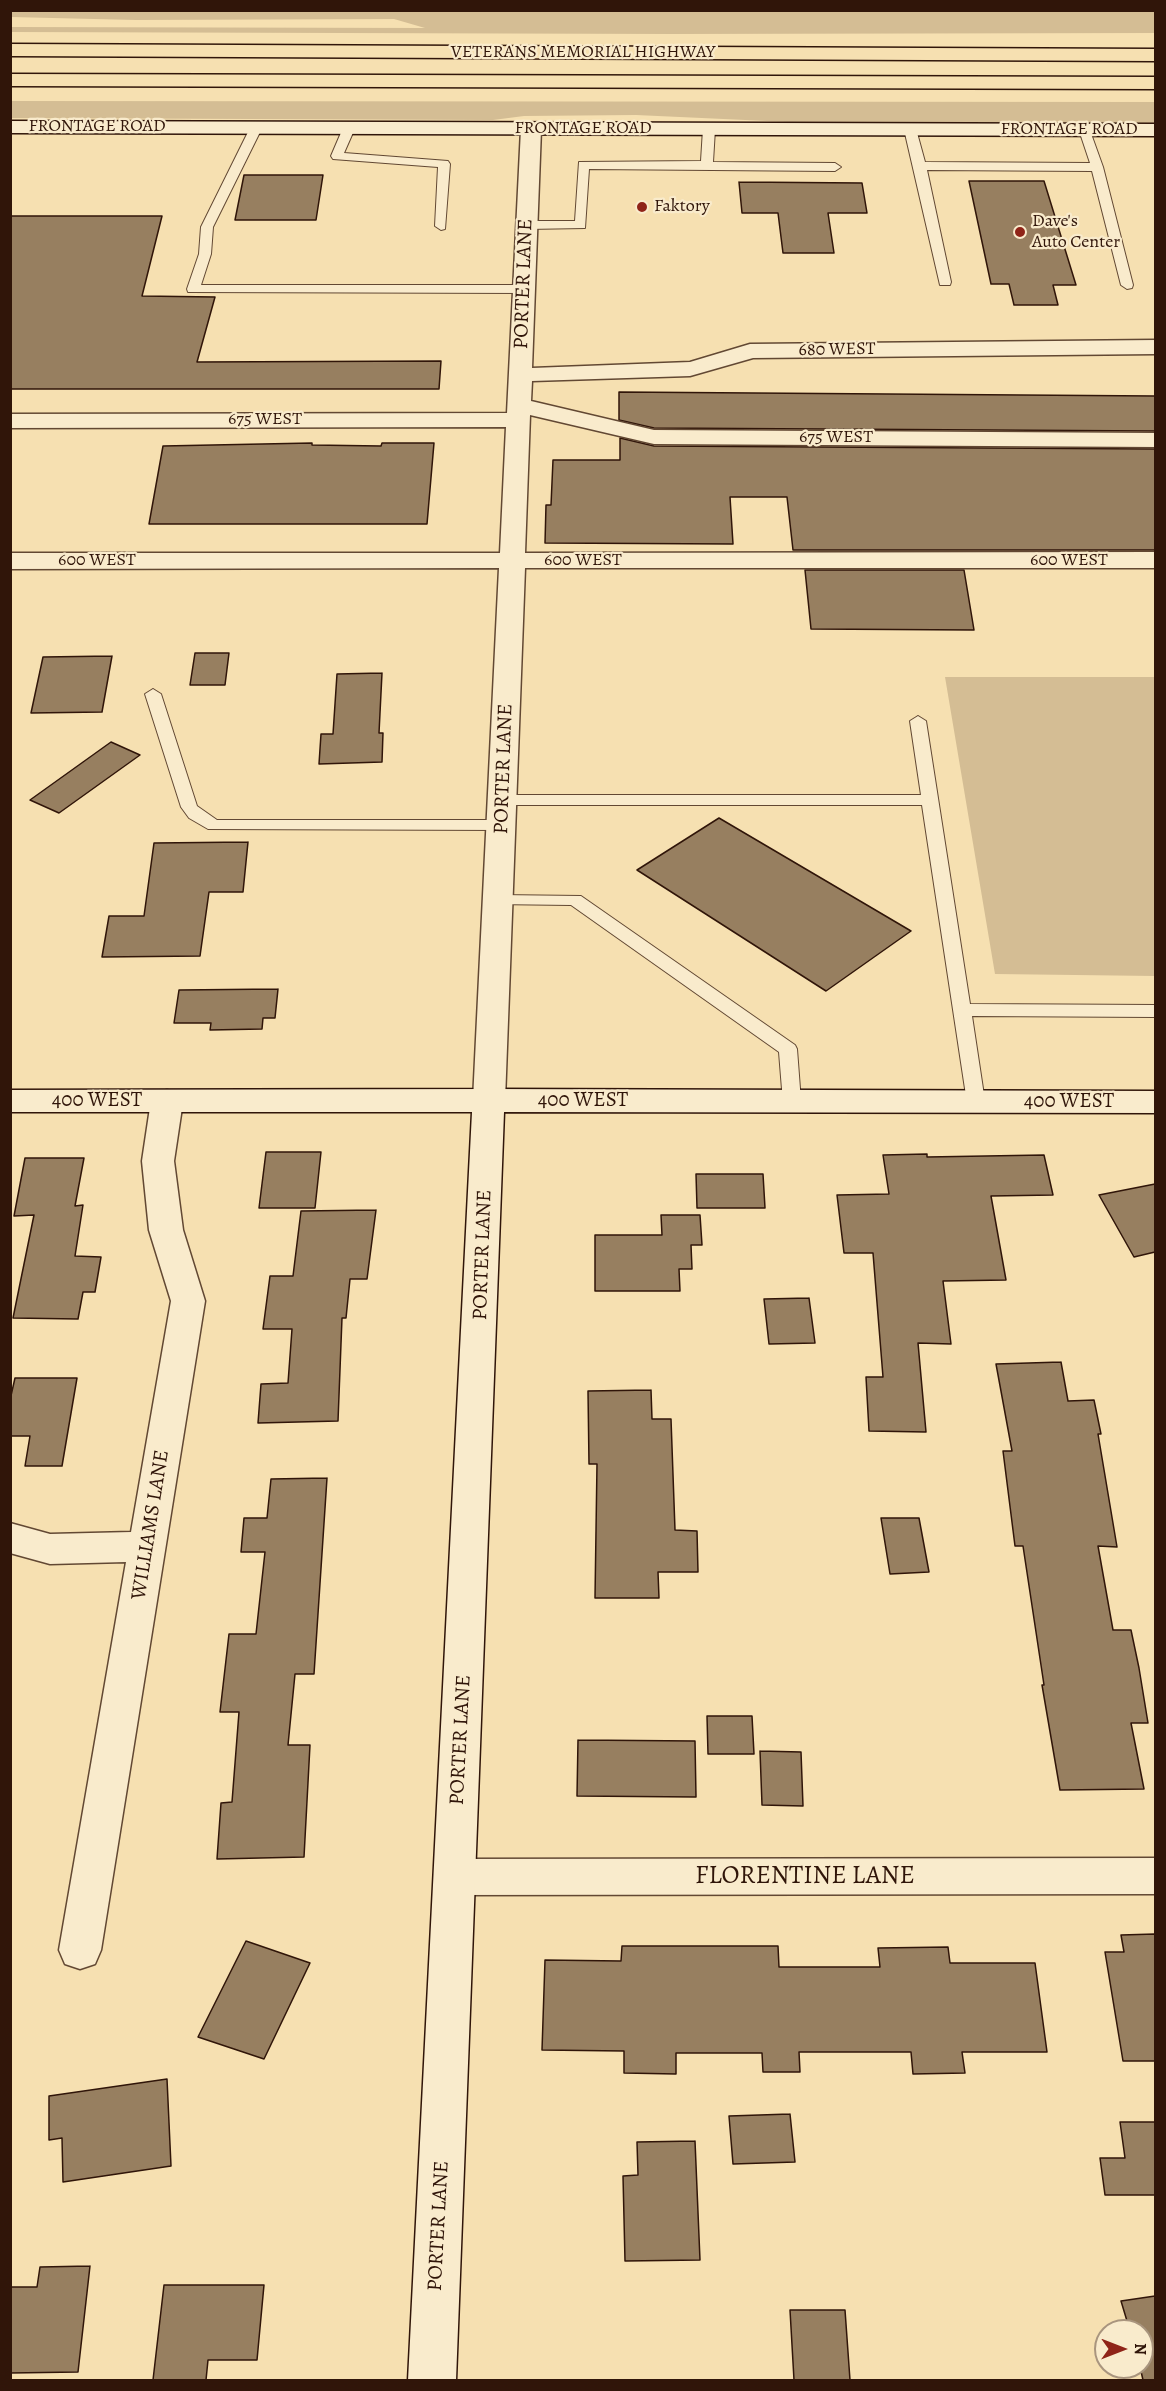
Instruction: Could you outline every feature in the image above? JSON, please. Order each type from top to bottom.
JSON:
[{"type":"highway","name":"VETERANS MEMORIAL HIGHWAY","points":[[10,50],[1155,55]]},
{"type":"highway","name":"VETERANS MEMORIAL HIGHWAY","points":[[10,80],[1155,83]]},
{"type":"street","name":"FRONTAGE ROAD","points":[[10,127],[1155,130]]},
{"type":"street","name":"PORTER LANE","points":[[432,2380],[531,129]]},
{"type":"street","name":"680 WEST","points":[[521,375],[690,369],[750,351],[1155,347]]},
{"type":"street","name":"675 WEST","points":[[10,421],[519,412],[654,437],[1155,440]]},
{"type":"street","name":"600 WEST","points":[[10,561],[1155,560]]},
{"type":"street","name":"400 WEST","points":[[10,1101],[1155,1102]]},
{"type":"street","name":"WILLIAMS LANE","points":[[80,1950],[188,1301],[166,1230],[158,1161],[168,1101]]},
{"type":"street","points":[[10,1538],[50,1549],[147,1547]]},
{"type":"street","name":"FLORENTINE LANE","points":[[455,1877],[1155,1876]]},
{"type":"lane","points":[[256,128],[207,227],[205,254],[194,289],[524,289]]},
{"type":"lane","points":[[349,128],[337,156],[444,164],[441,226]]},
{"type":"lane","points":[[708,165],[709,129]]},
{"type":"lane","points":[[910,129],[945,282]]},
{"type":"lane","points":[[1085,130],[1097,167],[1127,285]]},
{"type":"lane","points":[[527,225],[581,225],[583,165],[835,167]]},
{"type":"lane","points":[[920,166],[1097,167]]},
{"type":"lane","points":[[153,694],[189,807],[195,814],[214,825],[502,813],[930,800]]},
{"type":"lane","points":[[918,721],[976,1102]]},
{"type":"lane","points":[[498,900],[575,900],[788,1048],[792,1102]]},
{"type":"lane","points":[[962,1010],[1155,1011]]},
{"type":"shaded area","points":[[11,10],[1155,11],[1156,33],[11,32],[11,27],[425,28],[394,19],[136,20],[11,17]]},
{"type":"shaded area","points":[[11,101],[1155,102],[1156,123],[789,122],[636,115],[524,116],[493,120],[11,118]]},
{"type":"shaded area","points":[[945,677],[1155,677],[1155,976],[995,974]]},
{"type":"building","points":[[244,175],[323,175],[316,220],[235,220]]},
{"type":"building","name":"Dave's Auto Center","points":[[969,181],[1044,181],[1076,285],[1053,285],[1058,305],[1014,305],[1009,284],[991,284]]},
{"type":"building","points":[[739,182],[862,183],[867,213],[828,213],[834,253],[783,253],[778,213],[742,213]]},
{"type":"building","points":[[10,216],[162,216],[142,296],[215,297],[197,362],[441,361],[439,389],[10,389]]},
{"type":"building","points":[[619,392],[1155,396],[1155,431],[654,428],[619,420]]},
{"type":"building","points":[[620,438],[654,446],[1155,449],[1155,550],[793,550],[787,497],[730,497],[733,544],[545,543],[546,505],[551,505],[553,460],[620,460]]},
{"type":"building","points":[[312,443],[312,445],[381,446],[382,443],[434,443],[427,524],[149,524],[163,446]]},
{"type":"building","points":[[805,570],[964,570],[974,630],[811,629]]},
{"type":"building","points":[[195,653],[229,653],[225,685],[190,685]]},
{"type":"building","points":[[112,656],[102,712],[31,713],[43,657]]},
{"type":"building","points":[[382,673],[379,733],[383,733],[382,762],[319,764],[321,734],[333,734],[337,674]]},
{"type":"building","points":[[111,742],[140,755],[59,813],[30,800]]},
{"type":"building","points":[[719,818],[911,931],[826,991],[637,870]]},
{"type":"building","points":[[248,842],[243,892],[209,892],[200,956],[102,957],[109,916],[144,916],[154,843]]},
{"type":"building","points":[[278,989],[275,1018],[263,1018],[262,1029],[210,1030],[211,1023],[174,1023],[179,990]]},
{"type":"building","points":[[266,1152],[321,1152],[315,1208],[259,1208]]},
{"type":"building","points":[[927,1154],[927,1157],[1044,1155],[1053,1195],[991,1196],[1006,1280],[943,1281],[951,1344],[918,1343],[926,1432],[869,1431],[866,1377],[883,1377],[873,1253],[844,1253],[837,1195],[889,1194],[883,1155]]},
{"type":"building","points":[[25,1158],[84,1158],[75,1206],[83,1205],[75,1256],[101,1257],[95,1292],[83,1292],[78,1319],[13,1318],[34,1215],[14,1216]]},
{"type":"building","points":[[696,1174],[763,1174],[765,1208],[697,1208]]},
{"type":"building","points":[[1155,1184],[1155,1252],[1134,1257],[1099,1195]]},
{"type":"building","points":[[376,1210],[367,1279],[350,1279],[346,1318],[342,1318],[338,1421],[258,1423],[261,1384],[288,1383],[292,1329],[263,1329],[270,1276],[293,1276],[301,1211]]},
{"type":"building","points":[[661,1215],[700,1215],[702,1245],[691,1245],[692,1269],[679,1269],[680,1291],[595,1291],[595,1235],[662,1235]]},
{"type":"building","points":[[809,1298],[815,1343],[769,1344],[764,1299]]},
{"type":"building","points":[[1061,1362],[1068,1401],[1094,1400],[1101,1434],[1098,1434],[1117,1547],[1098,1546],[1113,1630],[1131,1630],[1139,1668],[1148,1723],[1131,1723],[1144,1789],[1060,1790],[1042,1685],[1044,1685],[1023,1546],[1015,1546],[1003,1451],[1012,1451],[996,1364]]},
{"type":"building","points":[[15,1378],[77,1378],[62,1466],[25,1466],[30,1436],[10,1436],[10,1400]]},
{"type":"building","points":[[651,1390],[652,1419],[671,1419],[675,1530],[697,1531],[698,1572],[658,1572],[659,1598],[595,1598],[597,1464],[589,1464],[588,1391]]},
{"type":"building","points":[[327,1478],[314,1674],[295,1674],[288,1745],[310,1745],[304,1857],[217,1859],[221,1803],[232,1802],[239,1712],[220,1712],[229,1634],[256,1634],[265,1552],[241,1552],[244,1518],[267,1518],[271,1479]]},
{"type":"building","points":[[881,1518],[919,1518],[929,1572],[890,1574]]},
{"type":"building","points":[[707,1716],[752,1716],[754,1754],[708,1754]]},
{"type":"building","points":[[578,1740],[695,1741],[696,1797],[577,1796]]},
{"type":"building","points":[[760,1751],[801,1752],[803,1806],[762,1805]]},
{"type":"building","points":[[1155,1934],[1155,2061],[1123,2061],[1105,1952],[1124,1952],[1121,1935]]},
{"type":"building","points":[[246,1941],[310,1963],[264,2059],[198,2037]]},
{"type":"building","points":[[622,1946],[778,1946],[779,1967],[880,1967],[878,1948],[948,1947],[950,1963],[1035,1963],[1047,2052],[962,2052],[965,2073],[913,2074],[911,2052],[799,2052],[800,2072],[763,2072],[762,2053],[676,2053],[676,2074],[624,2073],[624,2051],[542,2050],[545,1960],[621,1961]]},
{"type":"building","points":[[167,2079],[171,2166],[63,2182],[62,2138],[49,2140],[49,2096]]},
{"type":"building","points":[[790,2114],[795,2162],[733,2164],[729,2116]]},
{"type":"building","points":[[1120,2122],[1155,2122],[1155,2195],[1105,2195],[1100,2158],[1125,2158]]},
{"type":"building","points":[[695,2141],[700,2260],[625,2261],[623,2176],[638,2175],[637,2142]]},
{"type":"building","points":[[90,2266],[78,2372],[10,2373],[10,2287],[37,2287],[40,2267]]},
{"type":"building","points":[[164,2285],[264,2285],[257,2360],[208,2360],[206,2380],[153,2380]]},
{"type":"building","points":[[1155,2296],[1155,2380],[1143,2379],[1154,2379],[1154,2319],[1126,2319],[1121,2301]]},
{"type":"building","points":[[790,2310],[845,2310],[850,2380],[794,2380]]},
{"type":"place","name":"Faktory","points":[[642,207]]},
{"type":"place","name":"Dave's Auto Center","points":[[1020,232]]}]
